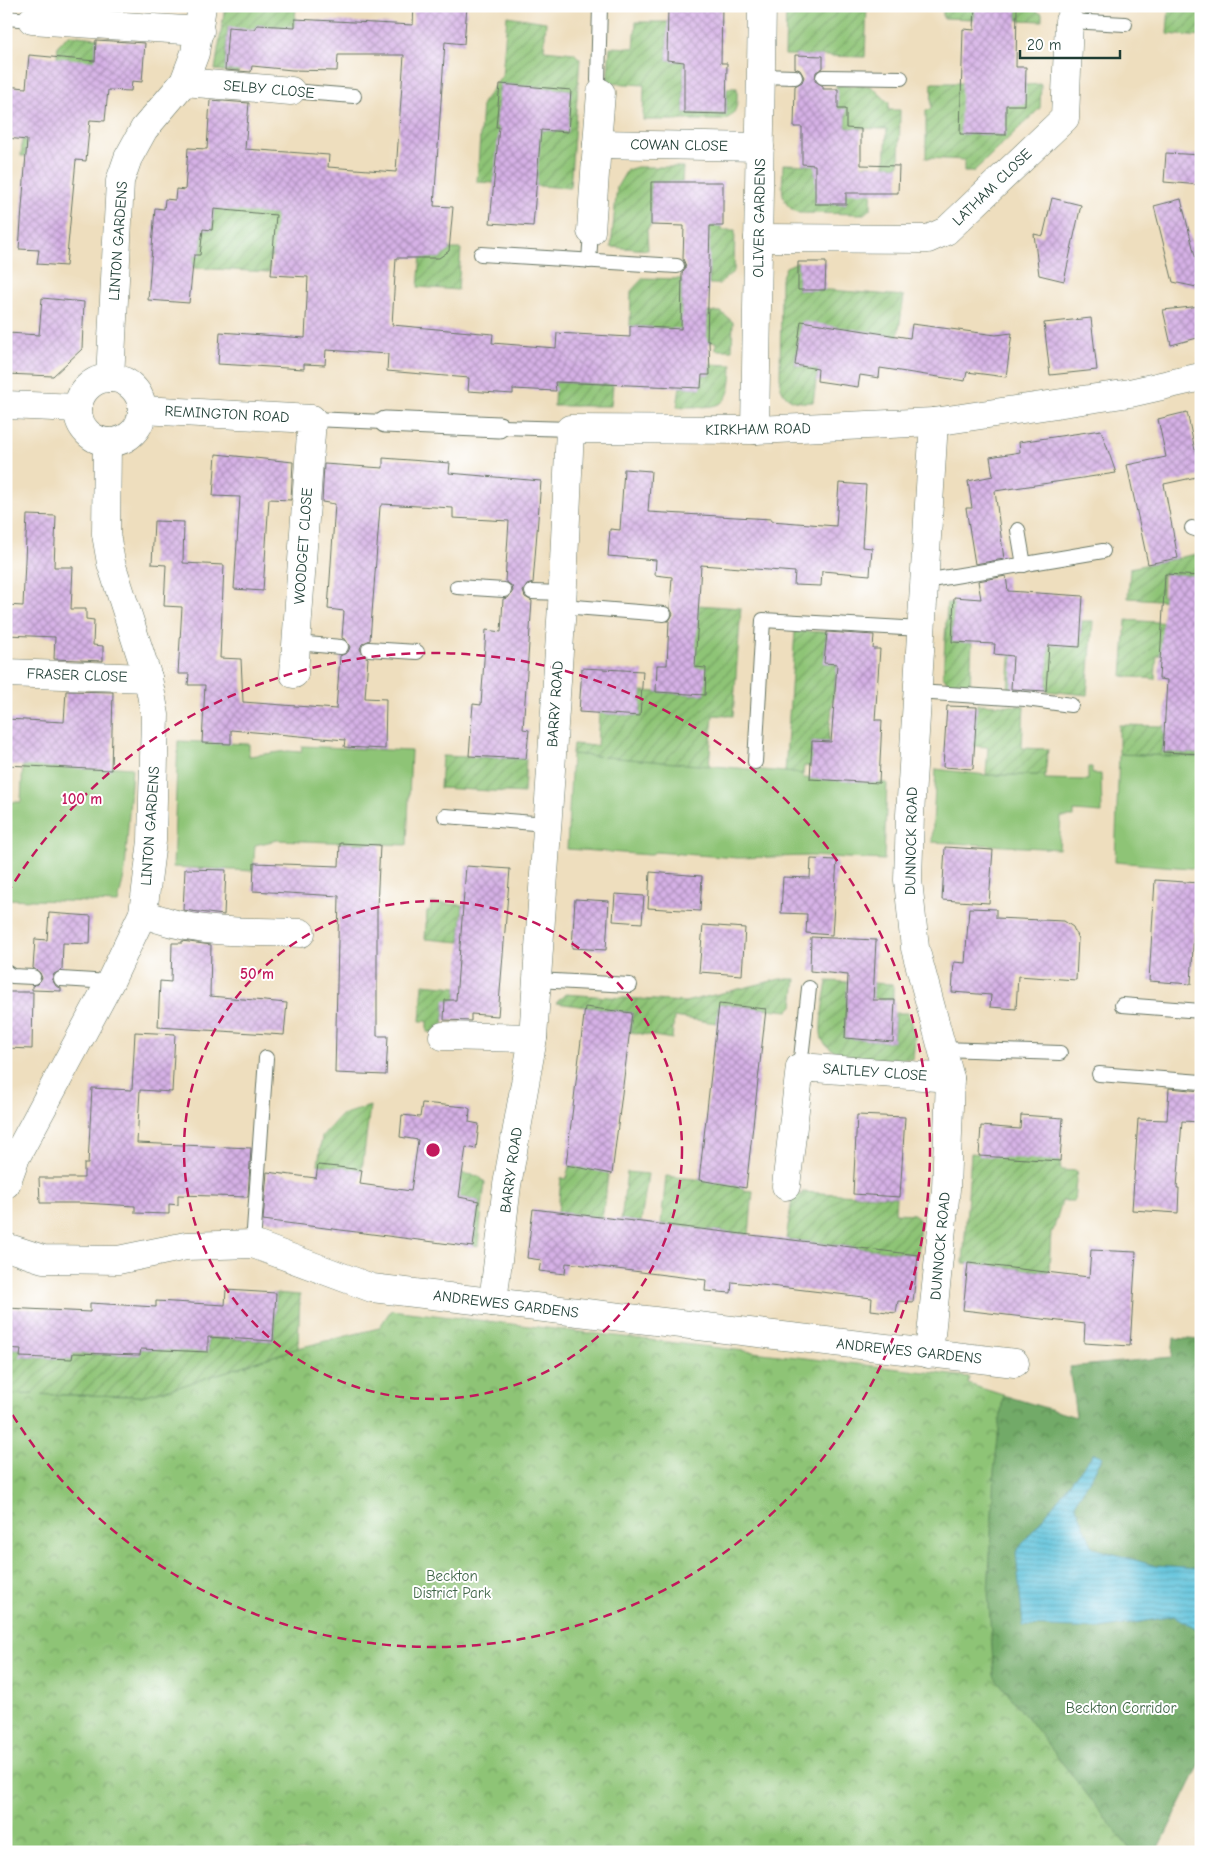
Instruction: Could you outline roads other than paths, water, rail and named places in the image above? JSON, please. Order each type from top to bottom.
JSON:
[{"type":"street","name":"OLIVER GARDENS","points":[[755,430],[762,6]]},
{"type":"street","points":[[19,19],[201,19]]},
{"type":"street","name":"LINTON GARDENS","points":[[110,378],[120,181],[128,158],[144,128],[184,82],[195,53],[201,19]]},
{"type":"street","name":"LATHAM CLOSE","points":[[758,238],[928,239],[946,232],[1065,118],[1069,21]]},
{"type":"street","name":"SELBY CLOSE","points":[[184,82],[291,91]]},
{"type":"street","points":[[591,232],[601,93]]},
{"type":"street","name":"COWAN CLOSE","points":[[597,144],[760,147]]},
{"type":"street","name":"KIRKHAM ROAD","points":[[570,429],[755,430],[934,422],[1130,393],[1201,377]]},
{"type":"street","points":[[110,378],[123,380],[133,387],[140,398],[142,410],[134,431],[122,440],[106,442],[88,433],[80,421],[78,408],[86,389],[97,380],[110,378]]},
{"type":"street","points":[[6,404],[78,408]]},
{"type":"street","name":"REMINGTON ROAD","points":[[142,410],[312,418]]},
{"type":"street","name":"WOODGET CLOSE","points":[[294,674],[312,418]]},
{"type":"street","name":"KIRKHAM ROAD","points":[[385,422],[499,427]]},
{"type":"street","name":"DUNNOCK ROAD","points":[[929,1354],[946,1190],[950,1078],[915,948],[908,880],[917,692],[934,422]]},
{"type":"street","name":"BARRY ROAD","points":[[493,1302],[508,1185],[533,1038],[562,600],[570,429]]},
{"type":"street","name":"LINTON GARDENS","points":[[6,1184],[15,1159],[110,982],[143,913],[152,841],[156,751],[155,715],[148,678],[111,563],[106,534],[106,442]]},
{"type":"street","name":"FRASER CLOSE","points":[[6,672],[148,678]]},
{"type":"street","points":[[143,913],[163,922],[190,929],[301,933]]},
{"type":"street","points":[[443,1036],[533,1038]]},
{"type":"street","name":"SALTLEY CLOSE","points":[[786,1186],[800,1067],[950,1078]]},
{"type":"street","name":"ANDREWES GARDENS","points":[[6,1247],[43,1259],[118,1260],[186,1246],[253,1244],[372,1288],[1015,1363]]},
{"type":"lane","points":[[600,6],[598,80],[601,93]]},
{"type":"lane","name":"LATHAM CLOSE","points":[[1069,21],[1125,24]]},
{"type":"lane","points":[[761,76],[795,76]]},
{"type":"lane","points":[[823,76],[901,78]]},
{"type":"lane","name":"SELBY CLOSE","points":[[291,91],[354,96]]},
{"type":"lane","points":[[589,261],[591,232]]},
{"type":"lane","points":[[480,254],[677,266]]},
{"type":"lane","name":"KIRKHAM ROAD","points":[[312,418],[385,422]]},
{"type":"lane","name":"KIRKHAM ROAD","points":[[499,427],[570,429]]},
{"type":"lane","points":[[1018,530],[1024,565]]},
{"type":"lane","points":[[925,581],[1103,551]]},
{"type":"lane","points":[[457,587],[504,590]]},
{"type":"lane","points":[[532,592],[562,600],[664,614]]},
{"type":"lane","points":[[755,762],[763,620],[922,629]]},
{"type":"lane","points":[[296,643],[341,646]]},
{"type":"lane","points":[[369,649],[417,652]]},
{"type":"lane","points":[[917,692],[1026,699],[1071,705]]},
{"type":"lane","points":[[445,816],[547,824]]},
{"type":"lane","points":[[6,972],[12,976],[33,977]]},
{"type":"lane","points":[[61,979],[110,982]]},
{"type":"lane","points":[[536,980],[630,985]]},
{"type":"lane","name":"SALTLEY CLOSE","points":[[800,1067],[809,988]]},
{"type":"lane","points":[[1122,1005],[1201,1010]]},
{"type":"lane","points":[[942,1049],[1060,1053]]},
{"type":"lane","points":[[253,1244],[266,1058]]},
{"type":"lane","points":[[1099,1074],[1201,1082]]},
{"type":"water","points":[[1094,1453],[1103,1457],[1075,1504],[1093,1548],[1156,1566],[1197,1569],[1201,1565],[1200,1631],[1174,1616],[1101,1629],[1023,1626],[1016,1552]]},
{"type":"park label","name":"Beckton District Park","points":[[452,1584]]},
{"type":"park label","name":"Beckton Corridor","points":[[1121,1708]]}]
